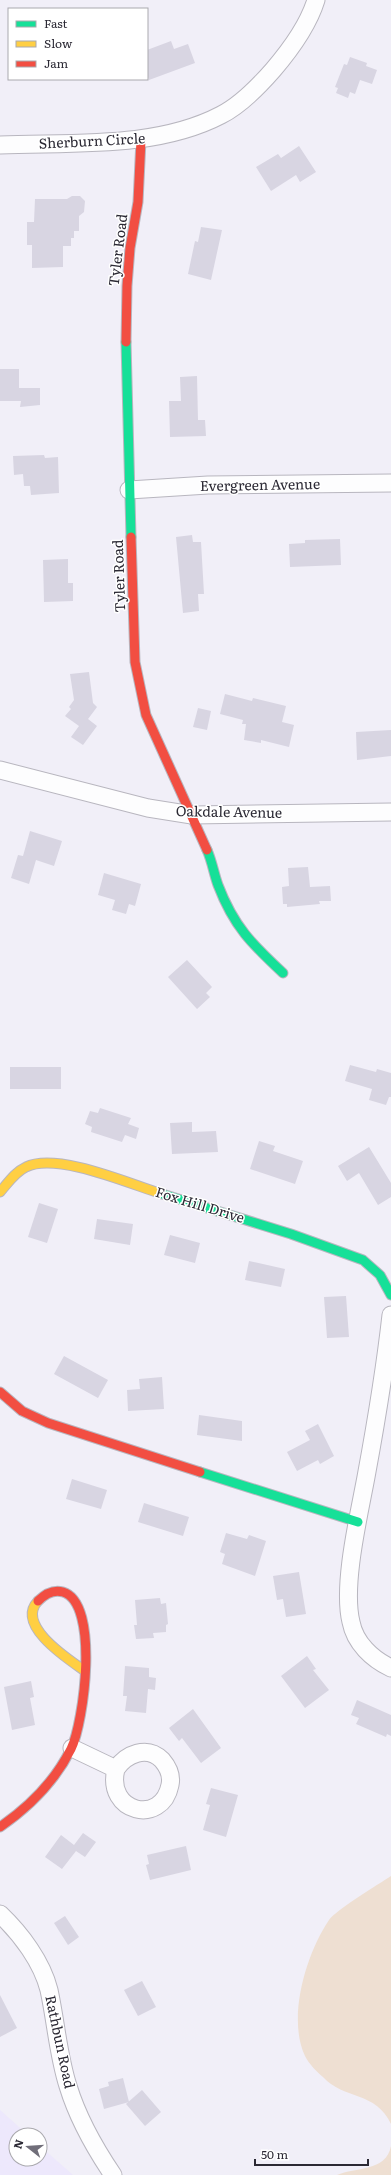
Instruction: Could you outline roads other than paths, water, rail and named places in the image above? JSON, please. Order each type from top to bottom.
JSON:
[{"type":"street","name":"Sherburn Circle","points":[[0,145],[140,140],[175,133],[222,115],[260,85],[281,61],[298,38],[316,0]]},
{"type":"street","name":"Tyler Road","points":[[140,140],[138,202],[130,248],[127,286],[126,345],[135,662],[146,714],[192,815],[218,885],[234,920],[249,941],[283,972]]},
{"type":"street","name":"Evergreen Avenue","points":[[129,490],[208,485],[391,483]]},
{"type":"street","name":"Oakdale Avenue","points":[[0,770],[148,808],[192,815],[391,812]]},
{"type":"street","name":"Fox Hill Drive","points":[[0,1192],[10,1178],[35,1162],[49,1161],[78,1168],[291,1234],[363,1260],[380,1275],[391,1295]]},
{"type":"street","points":[[391,1315],[385,1369],[358,1522],[349,1588],[351,1622],[362,1647],[379,1662],[391,1668]]},
{"type":"street","points":[[0,1392],[6,1401],[20,1410],[66,1430],[358,1522]]},
{"type":"street","points":[[0,1827],[18,1815],[49,1784],[72,1748],[80,1724],[84,1694],[85,1671],[85,1628],[79,1604],[74,1598],[66,1593],[58,1591],[45,1594],[34,1606],[34,1625],[52,1645],[85,1671]]},
{"type":"street","points":[[72,1748],[116,1769]]},
{"type":"street","name":"Rathbun Road","points":[[0,1914],[25,1943],[38,1965],[48,1989],[68,2085],[78,2114],[86,2133],[113,2175]]}]
